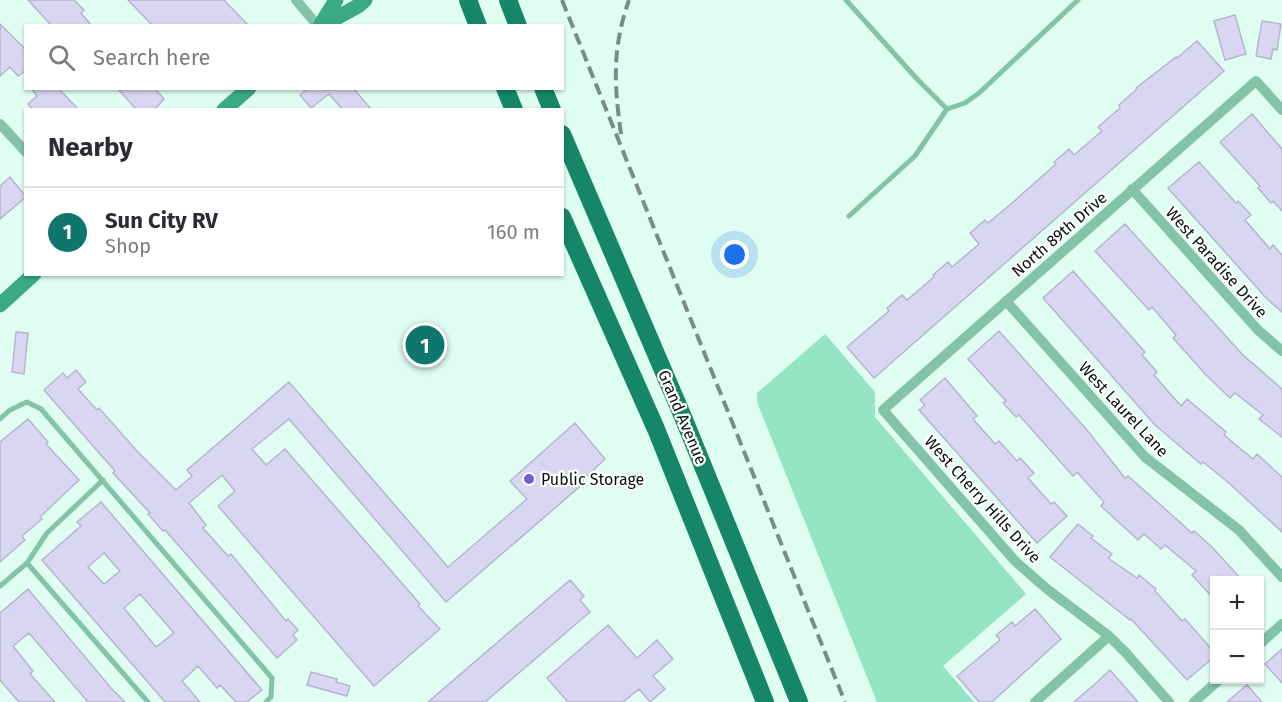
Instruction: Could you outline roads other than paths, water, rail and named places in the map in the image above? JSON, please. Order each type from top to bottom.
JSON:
[{"type":"highway","points":[[468,0],[477,24]]},
{"type":"highway","points":[[508,0],[517,24]]},
{"type":"highway","points":[[506,90],[513,108]]},
{"type":"highway","points":[[544,90],[551,108]]},
{"type":"highway","name":"Grand Avenue","points":[[564,139],[683,417],[799,702]]},
{"type":"highway","name":"Grand Avenue","points":[[564,222],[656,429],[765,702]]},
{"type":"highway","points":[[656,429],[683,417]]},
{"type":"highway","points":[[749,663],[778,650]]},
{"type":"main road","points":[[321,24],[336,0]]},
{"type":"main road","points":[[324,24],[365,0]]},
{"type":"main road","points":[[226,108],[247,90]]},
{"type":"main road","points":[[0,305],[32,276]]},
{"type":"street","points":[[296,0],[318,24]]},
{"type":"street","name":"North 89th Drive","points":[[883,410],[1256,81],[1282,110]]},
{"type":"street","points":[[1,129],[24,150]]},
{"type":"street","name":"West Paradise Drive","points":[[1132,189],[1258,330],[1282,351]]},
{"type":"street","name":"West Laurel Lane","points":[[1006,301],[1145,457],[1233,524],[1282,577]]},
{"type":"street","name":"West Cherry Hills Drive","points":[[883,410],[1015,561],[1047,590],[1109,636],[1169,702]]},
{"type":"street","points":[[1264,640],[1282,624]]},
{"type":"street","points":[[1035,702],[1109,636]]},
{"type":"street","points":[[1194,702],[1215,684]]},
{"type":"lane","points":[[846,0],[947,109]]},
{"type":"lane","points":[[849,216],[915,156],[947,109],[965,103],[979,93],[1078,0]]},
{"type":"lane","points":[[0,419],[10,410],[27,402],[41,409],[272,678],[271,697],[266,702]]},
{"type":"lane","points":[[0,586],[27,563],[47,533],[103,480]]},
{"type":"lane","points":[[27,563],[148,702]]},
{"type":"railway","points":[[562,0],[845,702]]},
{"type":"railway","points":[[621,134],[616,66],[623,17],[629,0]]},
{"type":"place","name":"Sun City RV","points":[[425,345]]},
{"type":"place","name":"Public Storage","points":[[529,479]]}]
